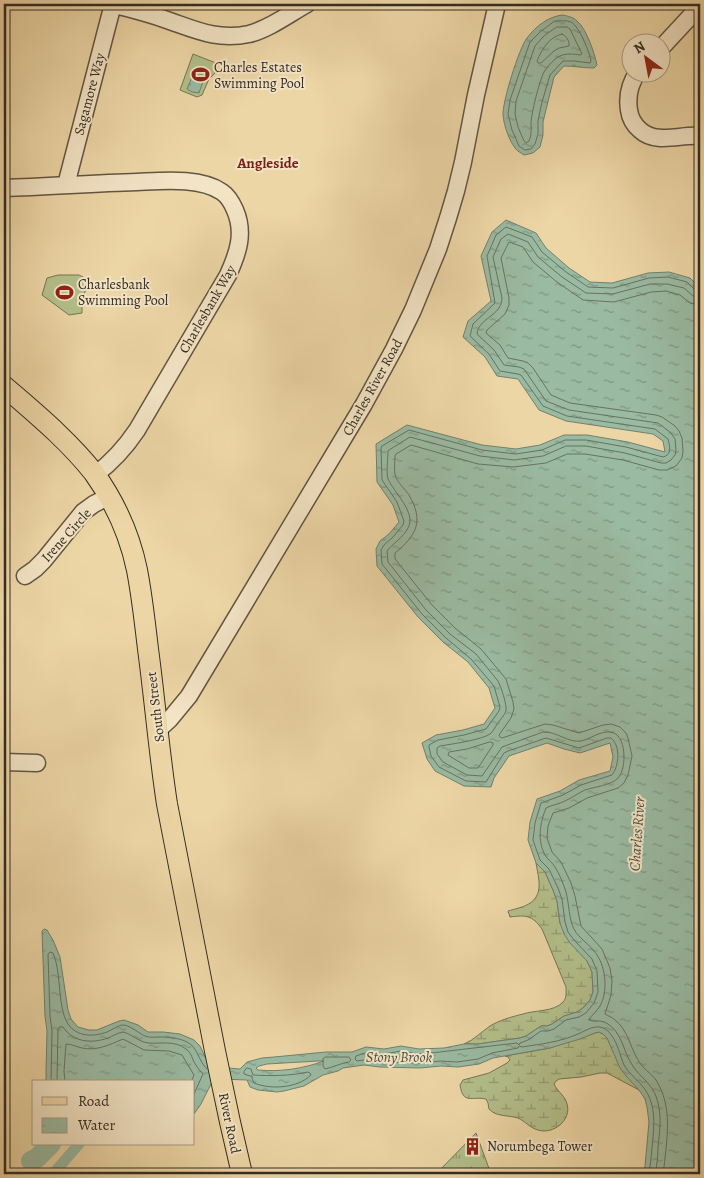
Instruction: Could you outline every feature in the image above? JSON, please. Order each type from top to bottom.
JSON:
[{"type":"main road","name":"South Street","points":[[4,386],[60,435],[84,461],[108,496],[129,541],[137,569],[143,609],[167,804],[220,1071]]},
{"type":"main road","name":"River Road","points":[[220,1071],[242,1174]]},
{"type":"street","points":[[113,4],[165,19],[206,34],[234,36],[249,34],[263,28],[307,4]]},
{"type":"street","name":"Sagamore Way","points":[[66,185],[113,4]]},
{"type":"street","name":"Charles River Road","points":[[158,730],[189,696],[373,388],[413,310],[438,249],[456,191],[498,4]]},
{"type":"street","points":[[672,35],[700,6]]},
{"type":"street","points":[[634,82],[628,103],[630,115],[634,124],[643,133],[656,137],[675,138],[700,136]]},
{"type":"street","name":"Charlesbank Way","points":[[4,188],[102,182],[185,181],[204,184],[223,192],[230,200],[237,214],[241,230],[239,249],[228,275],[137,430],[120,453],[95,475]]},
{"type":"street","name":"Irene Circle","points":[[25,576],[36,569],[83,512],[108,496]]},
{"type":"street","points":[[4,762],[38,763]]},
{"type":"green space","name":"Charles Estates Swimming Pool","points":[[193,54],[216,63],[215,73],[209,79],[202,95],[197,97],[180,90]]},
{"type":"green space","name":"Charlesbank Swimming Pool","points":[[58,275],[79,275],[87,279],[87,288],[82,298],[82,313],[69,315],[42,295],[47,278]]},
{"type":"green space","points":[[536,863],[545,872],[553,890],[557,901],[560,923],[587,961],[592,972],[593,992],[590,1000],[577,1012],[564,1016],[547,1026],[541,1026],[526,1036],[478,1044],[464,1044],[498,1022],[528,1013],[555,1008],[565,999],[566,987],[542,929],[535,921],[528,917],[510,917],[508,911],[532,902],[538,894],[539,879]]},
{"type":"green space","points":[[599,1032],[607,1038],[639,1090],[607,1073],[559,1079],[554,1084],[565,1099],[568,1110],[564,1121],[555,1128],[544,1131],[532,1128],[518,1118],[492,1112],[486,1099],[469,1098],[463,1095],[461,1091],[460,1085],[463,1080],[489,1073],[507,1063],[510,1060],[505,1056],[550,1048]]},
{"type":"green space","points":[[476,1133],[491,1174],[436,1174]]},
{"type":"water","points":[[562,15],[572,18],[584,29],[597,65],[594,68],[564,66],[554,77],[543,122],[543,135],[540,147],[533,153],[524,155],[513,145],[504,124],[503,109],[508,88],[527,38],[543,23]]},
{"type":"water","points":[[195,70],[206,73],[199,93],[187,89]]},
{"type":"water","name":"Charles River","points":[[506,220],[536,233],[546,248],[569,268],[590,282],[612,283],[648,273],[669,272],[690,278],[700,288],[700,1174],[643,1174],[649,1122],[645,1099],[620,1068],[607,1038],[599,1032],[550,1048],[493,1058],[479,1064],[458,1067],[420,1068],[364,1065],[343,1068],[323,1075],[304,1086],[277,1092],[250,1087],[247,1080],[219,1079],[212,1082],[195,1113],[195,1080],[46,1080],[47,1031],[42,931],[44,929],[47,930],[53,940],[60,957],[68,1010],[71,1019],[78,1027],[97,1030],[124,1020],[138,1025],[148,1032],[180,1034],[194,1040],[200,1046],[208,1063],[217,1067],[240,1069],[247,1062],[262,1058],[326,1052],[352,1052],[366,1047],[384,1049],[401,1046],[419,1049],[444,1048],[520,1038],[541,1026],[547,1026],[564,1016],[577,1012],[590,1000],[593,992],[592,972],[587,961],[564,934],[553,890],[545,872],[536,863],[528,840],[530,822],[537,799],[560,791],[579,780],[610,771],[613,757],[610,743],[580,753],[547,743],[509,756],[494,778],[491,787],[464,786],[435,771],[427,759],[422,743],[436,735],[484,724],[495,708],[489,688],[468,662],[443,642],[418,617],[377,566],[376,549],[380,541],[399,522],[393,505],[377,482],[376,444],[407,425],[482,445],[516,449],[540,445],[564,435],[587,435],[628,442],[665,452],[663,441],[653,434],[566,421],[539,410],[518,379],[497,376],[485,357],[463,337],[468,321],[491,301],[481,256],[492,232]],"holes":[[[324,1061],[307,1066],[274,1071],[258,1070],[256,1068],[267,1064]]]},
{"type":"waterway","name":"Stony Brook","points":[[31,1161],[37,1158],[49,1146]]},
{"type":"waterway","points":[[53,1174],[77,1146]]},
{"type":"place","name":"Charles Estates Swimming Pool","points":[[200,75]]},
{"type":"place","name":"Charlesbank Swimming Pool","points":[[64,292]]},
{"type":"place","name":"Norumbega Tower","points":[[473,1146]]},
{"type":"district","name":"Angleside","points":[[268,163]]}]
